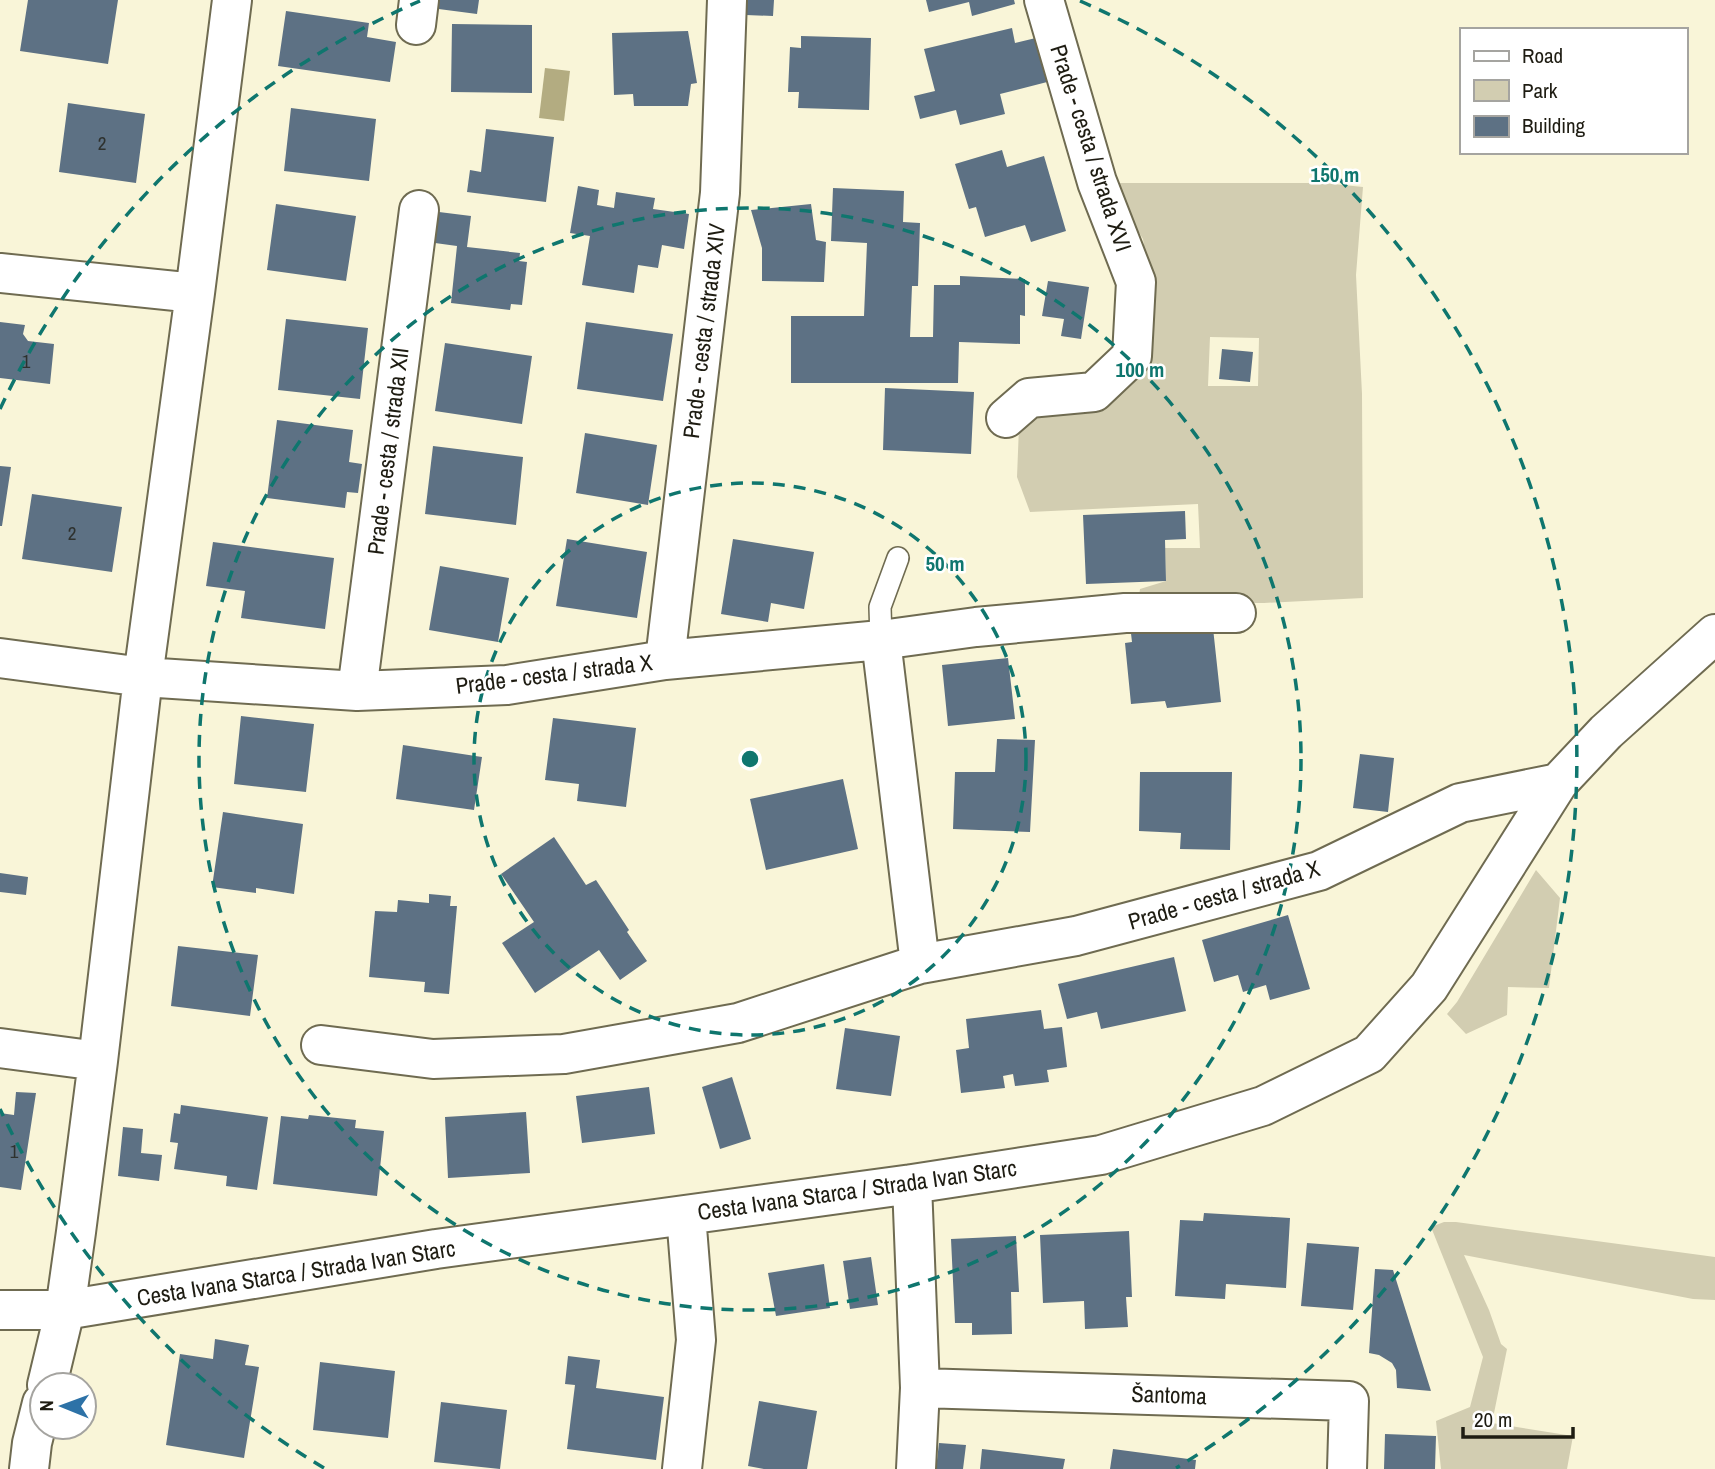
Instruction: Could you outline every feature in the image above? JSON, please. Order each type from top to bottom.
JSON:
[{"type":"street","points":[[50,1371],[65,1310],[98,1061],[143,677],[232,0]]},
{"type":"street","name":"Prade - cesta / strada XIV","points":[[665,660],[720,192],[727,0]]},
{"type":"street","name":"Prade - cesta / strada XVI","points":[[1006,418],[1029,398],[1094,392],[1132,356],[1136,282],[1097,182],[1044,0]]},
{"type":"street","name":"Prade - cesta / strada XII","points":[[357,691],[419,210]]},
{"type":"street","points":[[0,273],[195,293]]},
{"type":"street","name":"Prade - cesta / strada X","points":[[0,658],[143,677],[357,691],[507,685],[665,660],[1125,613],[1236,613]]},
{"type":"street","name":"Cesta Ivana Starca / Strada Ivan Starc","points":[[0,1310],[65,1310],[436,1249],[912,1184],[1101,1155],[1263,1105],[1369,1054],[1429,987],[1558,783],[1606,732],[1715,634]]},
{"type":"street","points":[[881,640],[920,964]]},
{"type":"street","name":"Prade - cesta / strada X","points":[[321,1045],[433,1059],[564,1054],[738,1023],[920,964],[1076,936],[1319,872],[1460,803],[1558,783]]},
{"type":"street","points":[[0,1048],[98,1061]]},
{"type":"street","points":[[912,1184],[920,1388],[916,1469]]},
{"type":"street","points":[[682,1469],[696,1340],[686,1215]]},
{"type":"street","name":"Šantoma","points":[[920,1388],[1349,1401],[1347,1469]]},
{"type":"street","points":[[30,1469],[32,1441]]},
{"type":"lane","points":[[881,640],[880,607],[898,558]]},
{"type":"green space","points":[[1108,183],[1323,183],[1363,187],[1356,275],[1362,394],[1363,598],[1264,603],[1138,603],[1140,589],[1166,581],[1165,548],[1200,548],[1198,504],[1030,512],[1017,477],[1020,401],[1102,384],[1148,274],[1143,239]],"holes":[[[1210,337],[1259,338],[1258,386],[1208,386]]]},
{"type":"green space","points":[[1536,870],[1560,898],[1549,988],[1508,987],[1507,1015],[1466,1034],[1447,1014],[1457,1002]]},
{"type":"green space","points":[[1444,1222],[1715,1257],[1715,1300],[1693,1299],[1464,1255],[1501,1344],[1507,1349],[1492,1423],[1573,1436],[1567,1469],[1441,1469],[1436,1421],[1470,1407],[1483,1357],[1431,1227]]},
{"type":"shaded area","points":[[545,68],[570,71],[564,121],[539,118]]},
{"type":"building","points":[[28,0],[118,0],[108,64],[20,51]]},
{"type":"building","points":[[432,0],[479,0],[477,14],[431,8]]},
{"type":"building","points":[[747,0],[774,0],[773,16],[746,15]]},
{"type":"building","points":[[926,0],[1014,0],[1015,4],[972,16],[969,2],[929,12]]},
{"type":"building","points":[[286,11],[369,23],[367,37],[396,42],[390,82],[278,66]]},
{"type":"building","points":[[452,24],[532,25],[532,93],[451,92]]},
{"type":"building","points":[[1012,28],[1015,43],[1040,37],[1051,81],[1000,94],[1005,114],[960,125],[956,110],[920,119],[914,96],[935,91],[924,49]]},
{"type":"building","points":[[688,31],[697,83],[691,84],[688,106],[634,106],[633,94],[614,95],[612,33]]},
{"type":"building","points":[[801,36],[871,38],[869,110],[798,108],[799,92],[788,92],[790,47],[801,48]]},
{"type":"building","points":[[68,103],[145,114],[136,183],[59,172]]},
{"type":"building","points":[[291,108],[376,119],[369,181],[284,171]]},
{"type":"building","points":[[486,129],[554,137],[546,202],[467,192],[470,170],[481,172]]},
{"type":"building","points":[[1002,150],[1007,167],[1044,156],[1066,231],[1031,242],[1025,225],[985,237],[976,207],[969,209],[955,164]]},
{"type":"building","points":[[578,186],[599,190],[597,205],[614,208],[616,192],[655,198],[653,209],[689,214],[684,249],[662,245],[658,268],[638,265],[634,293],[582,285],[590,236],[570,233]]},
{"type":"building","points":[[833,188],[904,191],[903,222],[920,223],[918,286],[912,286],[910,337],[933,337],[934,285],[960,285],[960,276],[1025,279],[1025,316],[1020,315],[1020,344],[959,342],[958,383],[791,383],[791,316],[864,316],[867,243],[831,241]]},
{"type":"building","points":[[276,204],[356,216],[346,281],[267,270]]},
{"type":"building","points":[[811,204],[816,240],[826,242],[824,282],[762,281],[762,248],[751,210]]},
{"type":"building","points":[[439,212],[471,216],[467,247],[520,253],[519,261],[527,262],[522,305],[511,304],[510,310],[451,303],[457,246],[435,243]]},
{"type":"building","points":[[1048,281],[1089,287],[1081,339],[1061,336],[1064,319],[1042,316]]},
{"type":"building","points":[[286,319],[368,328],[360,399],[278,390]]},
{"type":"building","points":[[0,322],[25,325],[23,334],[28,341],[54,344],[50,384],[0,378]]},
{"type":"building","points":[[586,322],[673,334],[663,401],[577,389]]},
{"type":"building","points":[[445,343],[532,356],[522,424],[435,411]]},
{"type":"building","points":[[1222,349],[1253,352],[1250,382],[1219,379]]},
{"type":"building","points":[[885,388],[974,392],[971,454],[883,450]]},
{"type":"building","points":[[277,420],[353,430],[349,462],[362,464],[358,493],[347,492],[345,508],[267,498]]},
{"type":"building","points":[[585,433],[657,445],[648,505],[576,493]]},
{"type":"building","points":[[433,446],[523,457],[516,525],[425,514]]},
{"type":"building","points":[[0,466],[11,467],[2,526],[0,526]]},
{"type":"building","points":[[32,494],[122,507],[112,572],[22,559]]},
{"type":"building","points":[[1185,511],[1186,539],[1165,540],[1166,581],[1086,584],[1083,515]]},
{"type":"building","points":[[567,539],[647,552],[637,618],[556,606]]},
{"type":"building","points":[[733,539],[814,552],[804,609],[771,603],[768,622],[721,614]]},
{"type":"building","points":[[213,542],[334,558],[325,629],[241,618],[245,591],[206,586]]},
{"type":"building","points":[[440,566],[509,578],[498,642],[429,630]]},
{"type":"building","points":[[1130,625],[1213,628],[1221,702],[1167,708],[1165,701],[1131,704],[1125,643],[1132,642]]},
{"type":"building","points":[[1008,658],[1015,719],[948,726],[942,665]]},
{"type":"building","points":[[241,716],[314,724],[306,792],[234,784]]},
{"type":"building","points":[[553,718],[636,728],[626,807],[577,801],[579,784],[545,780]]},
{"type":"building","points":[[997,739],[1035,740],[1030,832],[953,829],[955,772],[995,772]]},
{"type":"building","points":[[403,745],[482,757],[474,810],[396,799]]},
{"type":"building","points":[[1360,754],[1394,758],[1388,812],[1353,808]]},
{"type":"building","points":[[1140,772],[1232,772],[1230,850],[1180,849],[1181,833],[1139,831]]},
{"type":"building","points":[[843,779],[858,849],[766,870],[750,799]]},
{"type":"building","points":[[223,812],[303,824],[294,894],[256,888],[256,893],[212,887]]},
{"type":"building","points":[[554,837],[586,885],[596,880],[647,961],[620,980],[599,950],[535,993],[502,943],[534,922],[501,874]]},
{"type":"building","points":[[0,873],[28,877],[26,895],[0,892]]},
{"type":"building","points":[[429,894],[451,896],[450,906],[457,906],[449,994],[424,992],[425,982],[369,977],[375,911],[397,912],[398,900],[429,903]]},
{"type":"building","points":[[1288,915],[1310,989],[1270,1000],[1266,985],[1243,992],[1238,975],[1214,982],[1202,940]]},
{"type":"building","points":[[178,946],[258,955],[250,1016],[171,1006]]},
{"type":"building","points":[[1174,957],[1186,1011],[1101,1029],[1097,1012],[1067,1019],[1058,984]]},
{"type":"building","points":[[1041,1010],[1044,1029],[1062,1027],[1067,1067],[1047,1070],[1049,1082],[1015,1086],[1013,1074],[1003,1076],[1005,1088],[961,1093],[956,1050],[969,1048],[966,1019]]},
{"type":"building","points":[[845,1028],[900,1036],[891,1096],[836,1089]]},
{"type":"building","points":[[732,1077],[751,1139],[720,1149],[702,1087]]},
{"type":"building","points":[[649,1087],[655,1134],[582,1143],[576,1096]]},
{"type":"building","points":[[16,1092],[36,1093],[21,1190],[0,1187],[0,1113],[14,1115]]},
{"type":"building","points":[[181,1105],[268,1117],[257,1190],[226,1186],[227,1176],[174,1169],[178,1143],[170,1142],[174,1113],[180,1114]]},
{"type":"building","points":[[526,1112],[530,1173],[448,1178],[445,1117]]},
{"type":"building","points":[[309,1115],[356,1120],[355,1128],[384,1131],[377,1196],[273,1184],[281,1116],[308,1119]]},
{"type":"building","points":[[123,1127],[143,1129],[141,1153],[162,1155],[159,1181],[118,1176]]},
{"type":"building","points":[[1204,1213],[1290,1218],[1286,1288],[1226,1284],[1225,1299],[1175,1296],[1180,1220],[1203,1221]]},
{"type":"building","points":[[1129,1231],[1132,1297],[1126,1297],[1128,1327],[1085,1329],[1084,1301],[1043,1303],[1040,1235]]},
{"type":"building","points":[[1016,1236],[1019,1292],[1011,1292],[1012,1334],[972,1335],[972,1323],[955,1323],[951,1239]]},
{"type":"building","points":[[1307,1243],[1359,1247],[1353,1310],[1301,1306]]},
{"type":"building","points":[[871,1257],[878,1305],[850,1309],[843,1261]]},
{"type":"building","points":[[824,1264],[830,1308],[776,1316],[768,1273]]},
{"type":"building","points":[[1375,1269],[1393,1270],[1431,1391],[1397,1388],[1396,1370],[1392,1363],[1379,1355],[1369,1353]]},
{"type":"building","points":[[215,1339],[249,1345],[245,1365],[259,1367],[244,1458],[166,1445],[180,1354],[213,1359]]},
{"type":"building","points":[[568,1356],[600,1360],[596,1388],[664,1397],[656,1460],[567,1449],[575,1385],[565,1384]]},
{"type":"building","points":[[320,1362],[395,1371],[388,1438],[313,1430]]},
{"type":"building","points":[[759,1401],[817,1411],[807,1469],[764,1469],[748,1466]]},
{"type":"building","points":[[441,1402],[507,1410],[500,1469],[434,1462]]},
{"type":"building","points":[[1385,1434],[1436,1436],[1435,1469],[1384,1469]]},
{"type":"building","points":[[939,1443],[966,1445],[963,1469],[936,1469]]},
{"type":"building","points":[[982,1449],[1065,1459],[1063,1469],[980,1469]]},
{"type":"building","points":[[1113,1449],[1196,1460],[1195,1469],[1110,1469]]}]
